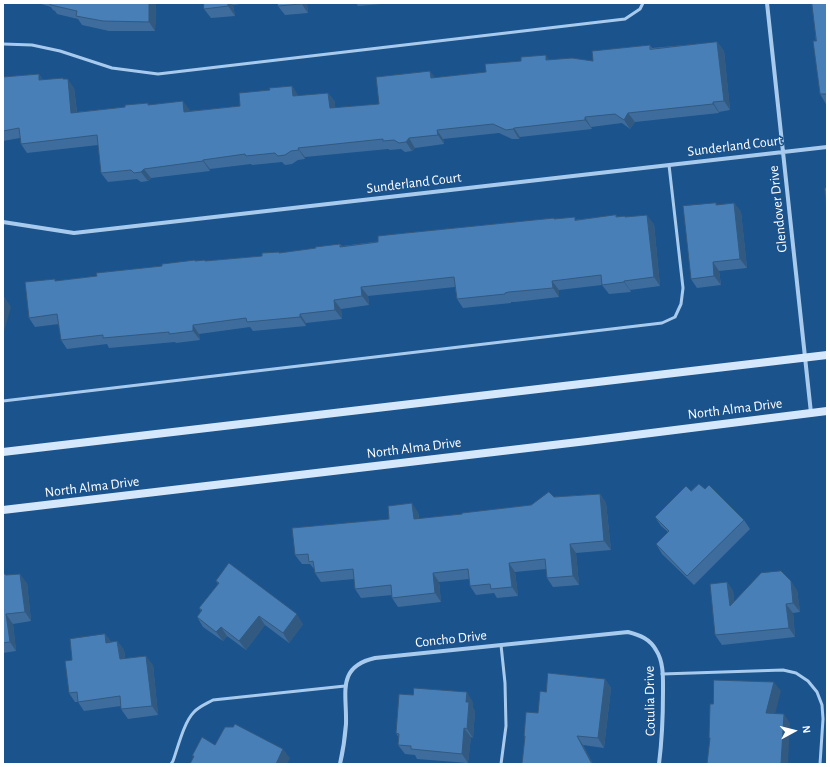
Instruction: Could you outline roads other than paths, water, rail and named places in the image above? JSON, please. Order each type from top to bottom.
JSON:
[{"type":"main road","points":[[3,452],[827,355]]},
{"type":"main road","name":"North Alma Drive","points":[[3,510],[827,411]]},
{"type":"street","name":"Glendover Drive","points":[[767,3],[811,413]]},
{"type":"street","name":"Sunderland Court","points":[[3,222],[74,233],[827,147]]},
{"type":"street","name":"Concho Drive","points":[[340,764],[346,724],[345,686],[348,676],[355,667],[365,661],[376,658],[628,632],[639,635],[649,641]]},
{"type":"street","name":"Cotulia Drive","points":[[649,641],[661,660],[663,708],[659,764]]},
{"type":"lane","points":[[3,44],[32,46],[60,51],[112,68],[158,74],[626,19],[640,9],[642,3]]},
{"type":"lane","points":[[3,401],[662,323],[675,316],[681,304],[683,288],[669,165]]},
{"type":"lane","points":[[501,645],[505,683],[506,726],[501,764]]},
{"type":"lane","points":[[662,674],[783,670],[796,673],[808,681],[817,692],[822,705],[823,719],[820,764]]},
{"type":"lane","points":[[171,764],[186,723],[193,713],[202,705],[213,700],[345,686]]}]
